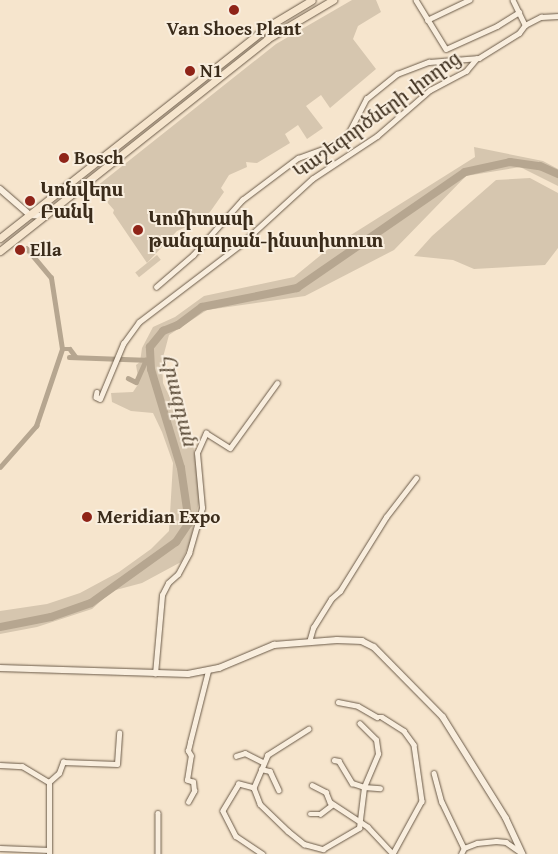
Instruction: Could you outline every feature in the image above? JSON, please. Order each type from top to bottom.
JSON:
[{"type":"main road","points":[[0,238],[267,27],[312,0]]},
{"type":"main road","points":[[0,251],[267,39],[333,0]]},
{"type":"main road","points":[[0,189],[30,215],[46,216]]},
{"type":"main road","points":[[20,223],[21,207]]},
{"type":"main road","points":[[26,231],[30,215]]},
{"type":"street","points":[[416,0],[446,49],[497,26],[519,12]]},
{"type":"street","points":[[427,20],[469,0]]},
{"type":"street","points":[[513,0],[525,25]]},
{"type":"street","name":"Կաշեգործների փողոց","points":[[97,392],[96,397],[100,400],[118,356],[138,322],[240,245],[312,179],[343,162],[414,102],[447,78],[466,71],[476,59],[519,33],[525,25],[541,17],[558,16]]},
{"type":"street","name":"Կաշեգործների փողոց","points":[[156,287],[193,255],[242,200],[298,158],[334,145],[346,136],[366,100],[397,74],[429,62],[476,59]]},
{"type":"street","points":[[155,674],[162,594],[168,583],[178,574],[188,553],[202,508],[197,453],[206,433],[230,448],[278,383]]},
{"type":"street","points":[[309,642],[313,628],[331,599],[340,591],[386,517],[416,478]]},
{"type":"street","points":[[0,668],[155,674],[208,671],[274,645],[350,639],[374,647],[443,717],[506,818],[523,854]]},
{"type":"street","points":[[188,802],[194,791],[193,782],[187,780],[191,756],[188,751],[208,671]]},
{"type":"street","points":[[312,785],[326,792],[332,805],[368,827],[393,854],[422,801],[414,745],[404,731],[382,716],[377,717],[358,706],[338,702]]},
{"type":"street","points":[[309,729],[282,743],[263,762],[254,788],[260,804],[304,844],[320,852],[359,828],[364,788],[378,748],[376,740],[360,724]]},
{"type":"street","points":[[0,848],[49,852],[49,782],[59,773],[63,762],[117,764],[119,733]]},
{"type":"street","points":[[236,756],[245,753],[263,762]]},
{"type":"street","points":[[334,760],[341,763],[348,779],[364,788],[380,788]]},
{"type":"street","points":[[0,764],[22,766],[49,782]]},
{"type":"street","points":[[261,769],[270,771],[279,790]]},
{"type":"street","points":[[434,773],[442,802],[464,848]]},
{"type":"street","points":[[254,788],[239,784],[223,811],[236,836],[263,854]]},
{"type":"street","points":[[310,814],[320,814],[332,805]]},
{"type":"street","points":[[158,813],[158,854]]},
{"type":"street","points":[[461,854],[464,848],[477,843],[506,842],[523,854]]},
{"type":"shaded area","points":[[352,0],[376,0],[381,12],[358,26],[353,39],[376,69],[330,108],[321,95],[306,106],[323,128],[307,139],[298,125],[285,134],[290,143],[257,163],[246,162],[247,167],[229,175],[221,188],[224,192],[210,212],[193,224],[177,231],[147,263],[113,213],[114,210],[107,202],[110,199],[105,194],[102,196],[92,190],[276,44]]},
{"type":"shaded area","points":[[474,147],[543,161],[558,169],[558,186],[520,167],[466,176],[394,250],[305,296],[207,310],[169,335],[162,361],[163,383],[175,408],[190,426],[198,475],[199,502],[190,543],[181,562],[142,583],[112,591],[92,609],[37,627],[0,634],[0,611],[47,604],[80,593],[119,572],[151,549],[169,531],[173,463],[162,432],[153,413],[131,411],[112,402],[111,393],[133,392],[139,383],[136,365],[140,362],[142,348],[153,327],[175,317],[204,296],[294,277],[327,250],[475,157]]},
{"type":"shaded area","points":[[530,178],[558,193],[558,248],[545,265],[474,269],[453,260],[414,256],[432,236],[496,180]]},
{"type":"shaded area","points":[[157,255],[161,260],[139,277],[135,273]]},
{"type":"waterway","name":"Հրազդան","points":[[0,627],[51,617],[91,603],[176,542],[189,523],[181,468],[151,369],[150,347],[163,331],[178,325],[202,307],[297,288],[465,172],[510,162],[540,166],[558,174]]},
{"type":"waterway","points":[[0,467],[36,426],[62,349],[51,278],[27,249]]},
{"type":"waterway","points":[[62,349],[70,349],[75,356]]},
{"type":"waterway","points":[[69,357],[150,360]]},
{"type":"waterway","points":[[128,378],[136,382],[146,360]]},
{"type":"place","name":"Van Shoes Plant","points":[[234,10]]},
{"type":"place","name":"N1","points":[[190,71]]},
{"type":"place","name":"Bosch","points":[[64,158]]},
{"type":"place","name":"Կոնվերս Բանկ","points":[[30,201]]},
{"type":"place","name":"Կոմիտասի թանգարան-ինստիտուտ","points":[[138,230]]},
{"type":"place","name":"Ella","points":[[20,250]]},
{"type":"place","name":"Meridian Expo","points":[[87,517]]}]
